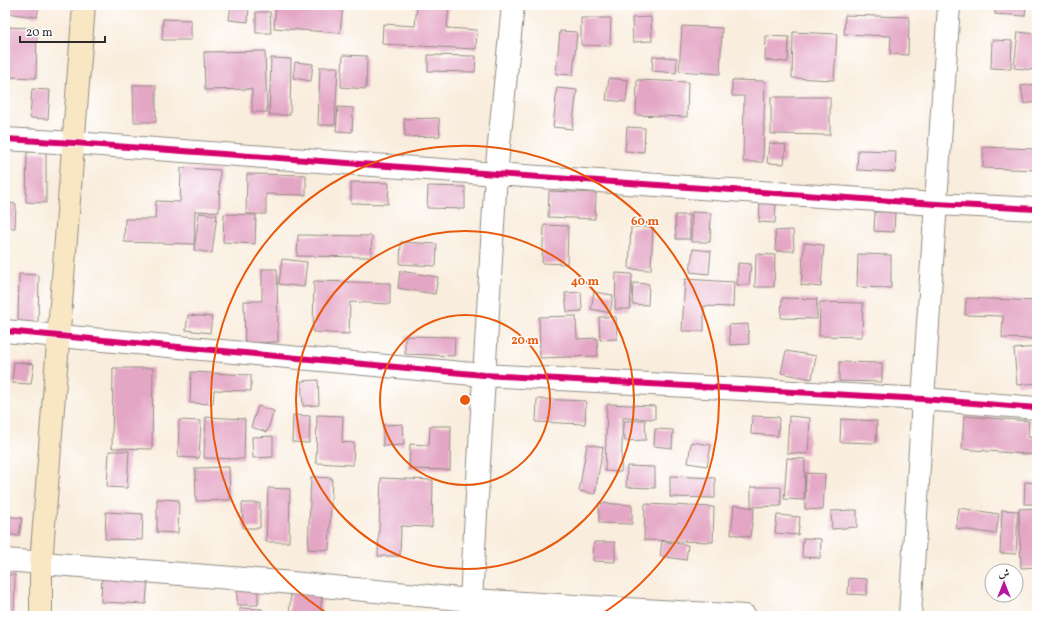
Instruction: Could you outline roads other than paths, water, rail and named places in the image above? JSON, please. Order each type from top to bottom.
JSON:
[{"type":"street","points":[[41,616],[41,564],[84,5]]},
{"type":"street","points":[[470,608],[496,174],[513,5]]},
{"type":"street","points":[[910,616],[949,5]]},
{"type":"street","points":[[5,139],[936,204],[1037,209]]},
{"type":"street","points":[[5,331],[484,375],[923,399],[1037,408]]},
{"type":"street","points":[[5,560],[281,582],[470,608],[745,616]]}]
